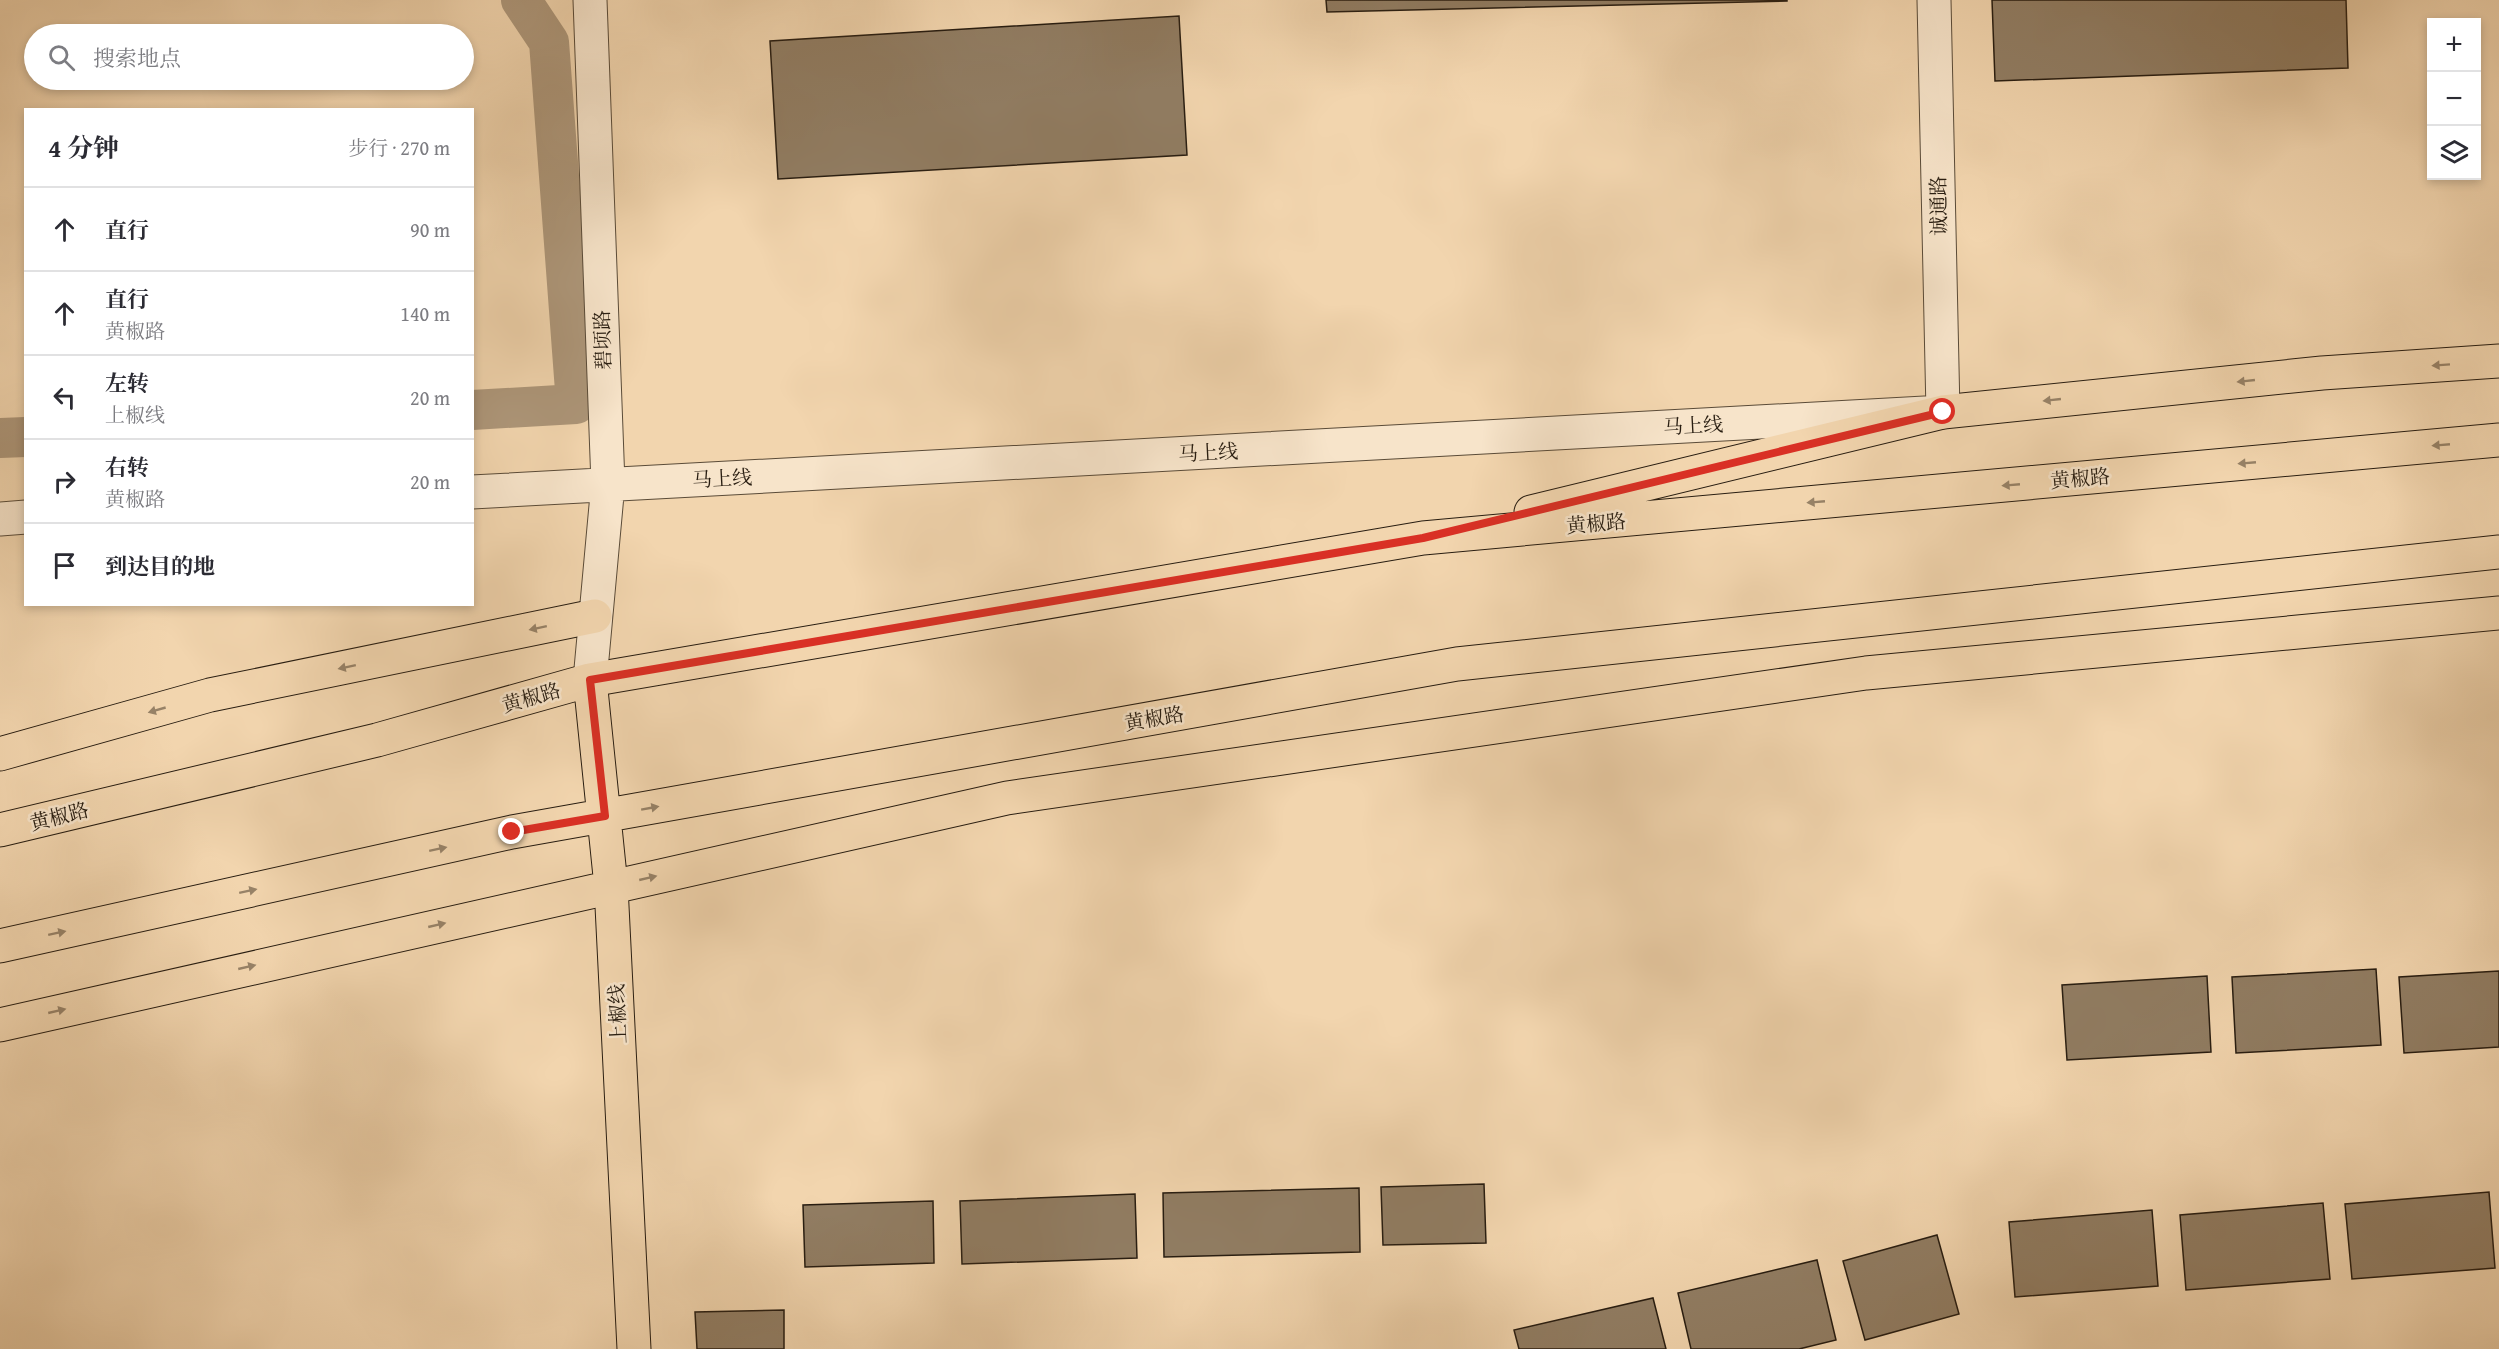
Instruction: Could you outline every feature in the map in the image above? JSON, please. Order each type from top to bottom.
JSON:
[{"type":"main road","points":[[1423,538],[1943,412],[2322,373],[2499,361]]},
{"type":"main road","name":"黄椒路","points":[[0,830],[377,740],[590,680],[1423,538],[2499,440]]},
{"type":"main road","name":"黄椒路","points":[[0,945],[512,832],[1456,664],[2499,552]]},
{"type":"main road","points":[[0,1025],[1007,798],[1831,678],[2499,613]]},
{"type":"main road","points":[[0,754],[210,696],[595,616]]},
{"type":"main road","name":"上椒线","points":[[590,680],[611,886],[634,1349]]},
{"type":"street","name":"碧顷路","points":[[590,0],[608,484],[590,680]]},
{"type":"street","name":"诚通路","points":[[1934,0],[1943,412]]},
{"type":"street","name":"马上线","points":[[474,492],[1943,412]]},
{"type":"street","points":[[0,519],[24,517]]},
{"type":"building","points":[[1326,0],[1787,0],[1787,1],[1327,12]]},
{"type":"building","points":[[1992,0],[2346,0],[2348,68],[1995,81]]},
{"type":"building","points":[[1179,16],[1187,155],[778,179],[770,41]]},
{"type":"building","points":[[2376,969],[2381,1045],[2236,1053],[2232,977]]},
{"type":"building","points":[[2499,971],[2499,1047],[2404,1053],[2399,977]]},
{"type":"building","points":[[2207,976],[2211,1052],[2067,1060],[2062,985]]},
{"type":"building","points":[[1484,1184],[1486,1243],[1383,1245],[1381,1187]]},
{"type":"building","points":[[1359,1188],[1360,1252],[1164,1257],[1163,1193]]},
{"type":"building","points":[[2489,1192],[2495,1268],[2352,1279],[2345,1204]]},
{"type":"building","points":[[1135,1194],[1137,1258],[962,1264],[960,1201]]},
{"type":"building","points":[[933,1201],[934,1263],[805,1267],[803,1205]]},
{"type":"building","points":[[2323,1203],[2330,1279],[2186,1290],[2180,1215]]},
{"type":"building","points":[[2152,1210],[2158,1286],[2015,1297],[2009,1222]]},
{"type":"building","points":[[1937,1235],[1959,1314],[1865,1340],[1843,1261]]},
{"type":"building","points":[[1817,1260],[1836,1340],[1799,1349],[1691,1349],[1678,1293]]},
{"type":"building","points":[[1653,1298],[1666,1349],[1519,1349],[1514,1330]]},
{"type":"building","points":[[784,1310],[784,1349],[697,1349],[695,1312]]},
{"type":"waterway","points":[[474,410],[576,404],[549,42],[521,0]]},
{"type":"waterway","points":[[0,438],[24,437]]},
{"type":"route","points":[[512,832],[605,816],[590,680],[1423,538],[1943,412]]}]
